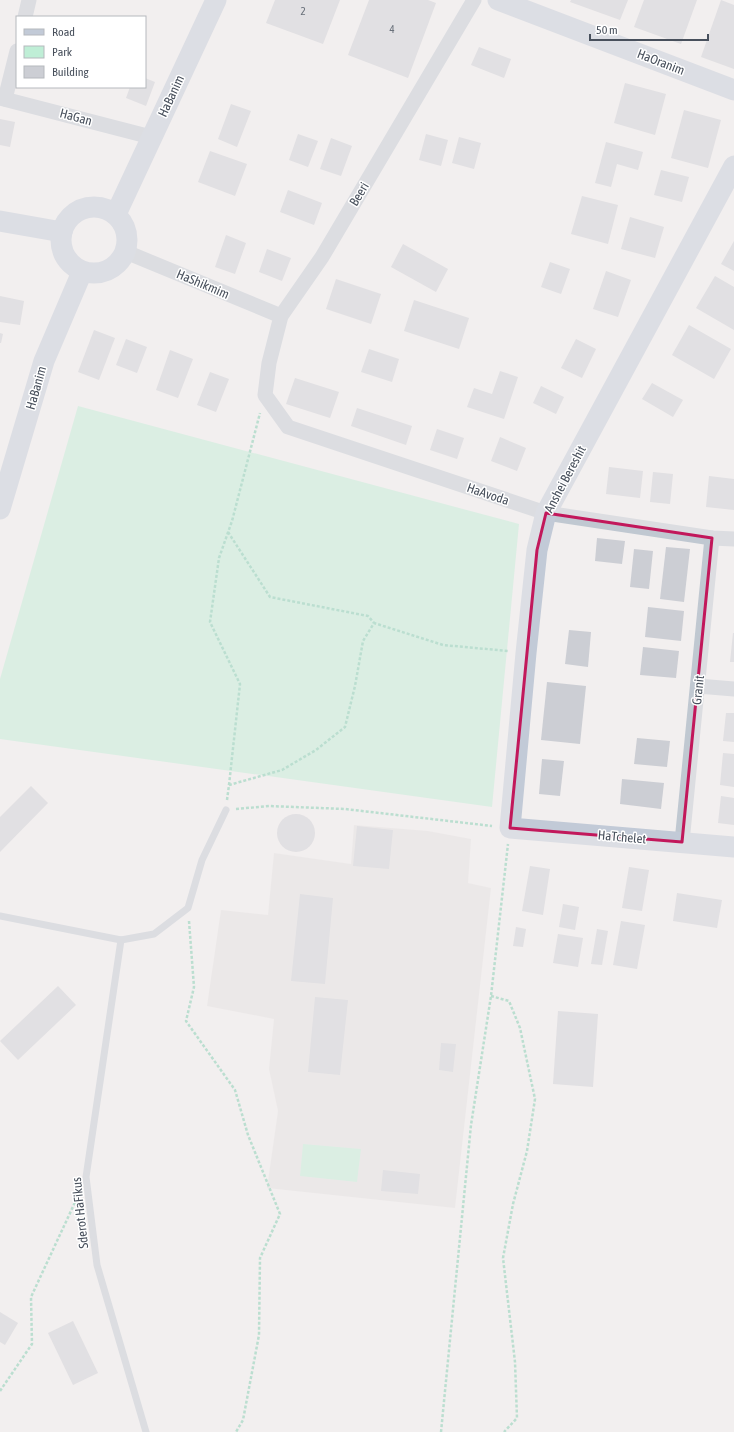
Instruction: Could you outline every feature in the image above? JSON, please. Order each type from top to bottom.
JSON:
[{"type":"street","points":[[25,16],[29,0]]},
{"type":"street","name":"HaBanim","points":[[116,214],[216,0]]},
{"type":"street","name":"Beeri","points":[[265,395],[269,363],[280,316],[322,257],[474,0]]},
{"type":"street","name":"HaOranim","points":[[498,0],[734,90]]},
{"type":"street","points":[[3,98],[16,54]]},
{"type":"street","name":"HaGan","points":[[3,98],[152,137]]},
{"type":"street","name":"Anshei Bereshit","points":[[510,828],[537,550],[546,513],[734,166]]},
{"type":"street","points":[[95,206],[116,214],[127,231],[128,242],[126,252],[121,261],[113,268],[103,273],[93,274],[82,272],[74,267],[67,260],[62,251],[62,232],[66,221],[74,213],[84,208],[95,206]]},
{"type":"street","points":[[0,221],[62,232]]},
{"type":"street","name":"HaShikmim","points":[[126,252],[280,316]]},
{"type":"street","name":"HaBanim","points":[[0,509],[5,475],[44,361],[82,272]]},
{"type":"street","name":"HaAvoda","points":[[265,395],[288,427],[546,513],[712,538],[734,539]]},
{"type":"street","name":"Granit","points":[[682,842],[712,538]]},
{"type":"street","points":[[698,686],[734,689]]},
{"type":"street","name":"HaTchelet","points":[[510,828],[682,842],[734,848]]},
{"type":"lane","points":[[0,916],[121,940],[154,934],[188,908],[202,860],[226,810]]},
{"type":"lane","name":"Sderot HaFikus","points":[[121,940],[86,1178],[97,1265],[146,1432]]},
{"type":"path","points":[[265,395],[228,532],[219,558],[210,622],[240,684],[226,810],[269,806],[345,809],[510,828],[491,996],[471,1125],[442,1432]]},
{"type":"path","points":[[228,532],[270,597],[368,616],[374,622],[443,645],[526,653]]},
{"type":"path","points":[[229,785],[282,770],[316,750],[345,727],[355,686],[363,641],[374,622]]},
{"type":"path","points":[[188,908],[194,987],[186,1020],[235,1090],[248,1135],[280,1214],[260,1258],[259,1335],[243,1420],[236,1432]]},
{"type":"path","points":[[491,996],[509,1001],[520,1028],[535,1099],[527,1151],[512,1204],[503,1258],[515,1362],[517,1418],[504,1432]]},
{"type":"path","points":[[0,1391],[32,1344],[31,1297],[86,1178]]},
{"type":"highlighted area","points":[[546,513],[712,538],[682,842],[510,828],[537,550]]},
{"type":"shaded area","points":[[354,825],[428,831],[471,839],[468,883],[491,888],[455,1208],[267,1188],[278,1111],[269,1069],[274,1019],[207,1006],[221,910],[268,915],[274,853],[351,864]]},
{"type":"green space","points":[[78,406],[519,524],[492,807],[0,739],[0,679]]},
{"type":"green space","points":[[303,1144],[361,1149],[357,1182],[300,1176]]},
{"type":"building","points":[[275,0],[340,0],[323,44],[266,23]]},
{"type":"building","points":[[369,0],[428,0],[436,3],[408,78],[348,55]]},
{"type":"building","points":[[571,0],[628,0],[620,20],[570,2]]},
{"type":"building","points":[[644,0],[697,0],[681,44],[634,27]]},
{"type":"building","points":[[721,0],[734,5],[734,69],[701,57]]},
{"type":"building","points":[[479,47],[511,59],[504,78],[471,65]]},
{"type":"building","points":[[146,78],[155,82],[146,106],[126,98],[130,88],[146,88]]},
{"type":"building","points":[[625,83],[666,94],[655,135],[614,123]]},
{"type":"building","points":[[231,104],[251,111],[237,147],[218,139]]},
{"type":"building","points":[[684,110],[721,120],[708,168],[671,158]]},
{"type":"building","points":[[0,119],[15,122],[10,147],[0,145]]},
{"type":"building","points":[[298,134],[318,141],[308,167],[289,160]]},
{"type":"building","points":[[426,134],[448,140],[441,166],[419,160]]},
{"type":"building","points":[[459,137],[481,143],[474,169],[452,163]]},
{"type":"building","points":[[331,138],[352,146],[341,176],[320,169]]},
{"type":"building","points":[[606,142],[643,152],[638,170],[617,164],[611,187],[595,183]]},
{"type":"building","points":[[210,151],[247,164],[235,196],[198,182]]},
{"type":"building","points":[[661,170],[689,177],[682,202],[654,195]]},
{"type":"building","points":[[288,190],[322,203],[314,225],[280,212]]},
{"type":"building","points":[[582,196],[618,205],[608,244],[571,234]]},
{"type":"building","points":[[630,217],[664,227],[655,258],[621,249]]},
{"type":"building","points":[[226,235],[246,243],[235,274],[215,267]]},
{"type":"building","points":[[734,241],[734,271],[721,264]]},
{"type":"building","points":[[403,244],[448,269],[436,292],[391,267]]},
{"type":"building","points":[[267,249],[291,258],[282,281],[259,272]]},
{"type":"building","points":[[550,262],[570,269],[561,294],[541,287]]},
{"type":"building","points":[[606,271],[631,280],[618,317],[593,309]]},
{"type":"building","points":[[715,276],[734,287],[734,330],[696,308]]},
{"type":"building","points":[[336,279],[381,294],[371,324],[326,309]]},
{"type":"building","points":[[0,296],[24,301],[20,325],[0,322]]},
{"type":"building","points":[[414,300],[469,318],[459,349],[404,331]]},
{"type":"building","points":[[689,325],[731,349],[714,379],[672,355]]},
{"type":"building","points":[[94,330],[115,338],[99,380],[78,372]]},
{"type":"building","points":[[0,333],[3,334],[1,343],[0,343]]},
{"type":"building","points":[[126,339],[147,347],[137,373],[116,365]]},
{"type":"building","points":[[576,339],[596,349],[582,378],[561,368]]},
{"type":"building","points":[[369,349],[399,359],[392,382],[361,372]]},
{"type":"building","points":[[170,350],[193,359],[178,398],[156,390]]},
{"type":"building","points":[[500,371],[518,377],[504,419],[467,407],[474,388],[492,394]]},
{"type":"building","points":[[210,372],[229,379],[216,412],[197,405]]},
{"type":"building","points":[[295,378],[339,392],[330,418],[286,404]]},
{"type":"building","points":[[652,383],[683,400],[673,417],[642,399]]},
{"type":"building","points":[[541,386],[564,397],[556,414],[533,403]]},
{"type":"building","points":[[357,408],[412,426],[406,445],[351,426]]},
{"type":"building","points":[[437,429],[464,438],[457,459],[430,450]]},
{"type":"building","points":[[500,437],[526,448],[517,471],[491,461]]},
{"type":"building","points":[[609,467],[643,471],[640,498],[606,494]]},
{"type":"building","points":[[653,472],[673,474],[670,504],[650,502]]},
{"type":"building","points":[[709,476],[734,479],[734,510],[706,507]]},
{"type":"building","points":[[597,538],[625,541],[622,564],[595,561]]},
{"type":"building","points":[[666,547],[690,549],[684,602],[660,599]]},
{"type":"building","points":[[634,549],[653,551],[649,589],[630,587]]},
{"type":"building","points":[[648,607],[684,611],[681,641],[645,637]]},
{"type":"building","points":[[569,630],[591,632],[588,667],[565,664]]},
{"type":"building","points":[[733,633],[734,662],[730,662]]},
{"type":"building","points":[[643,647],[679,651],[676,678],[640,675]]},
{"type":"building","points":[[547,682],[586,686],[580,744],[541,740]]},
{"type":"building","points":[[726,713],[734,713],[734,742],[723,741]]},
{"type":"building","points":[[637,738],[670,741],[667,767],[634,764]]},
{"type":"building","points":[[723,753],[734,754],[734,787],[720,785]]},
{"type":"building","points":[[542,759],[564,761],[560,796],[539,794]]},
{"type":"building","points":[[622,779],[664,783],[661,809],[620,804]]},
{"type":"building","points":[[31,786],[48,803],[0,852],[0,817]]},
{"type":"building","points":[[721,796],[734,798],[734,825],[718,823]]},
{"type":"building","points":[[296,814],[306,817],[312,823],[315,833],[312,843],[306,849],[296,852],[286,849],[280,843],[277,833],[280,823],[286,817]]},
{"type":"building","points":[[357,826],[393,830],[389,869],[353,866]]},
{"type":"building","points":[[530,866],[550,869],[543,915],[522,911]]},
{"type":"building","points":[[629,867],[649,870],[642,911],[622,908]]},
{"type":"building","points":[[677,893],[722,900],[717,928],[673,921]]},
{"type":"building","points":[[300,894],[333,898],[325,984],[291,981]]},
{"type":"building","points":[[563,904],[579,907],[575,930],[559,927]]},
{"type":"building","points":[[621,921],[645,925],[637,969],[613,965]]},
{"type":"building","points":[[516,927],[526,929],[523,947],[513,946]]},
{"type":"building","points":[[597,929],[608,931],[602,965],[591,964]]},
{"type":"building","points":[[558,934],[583,938],[578,967],[553,963]]},
{"type":"building","points":[[58,986],[76,1005],[18,1060],[0,1041]]},
{"type":"building","points":[[315,997],[348,1000],[340,1075],[308,1072]]},
{"type":"building","points":[[558,1011],[598,1014],[593,1087],[553,1084]]},
{"type":"building","points":[[441,1043],[456,1044],[453,1072],[439,1070]]},
{"type":"building","points":[[383,1170],[420,1174],[418,1194],[381,1191]]},
{"type":"building","points":[[0,1312],[18,1323],[5,1345],[0,1342]]},
{"type":"building","points":[[73,1321],[98,1373],[73,1385],[48,1333]]}]
